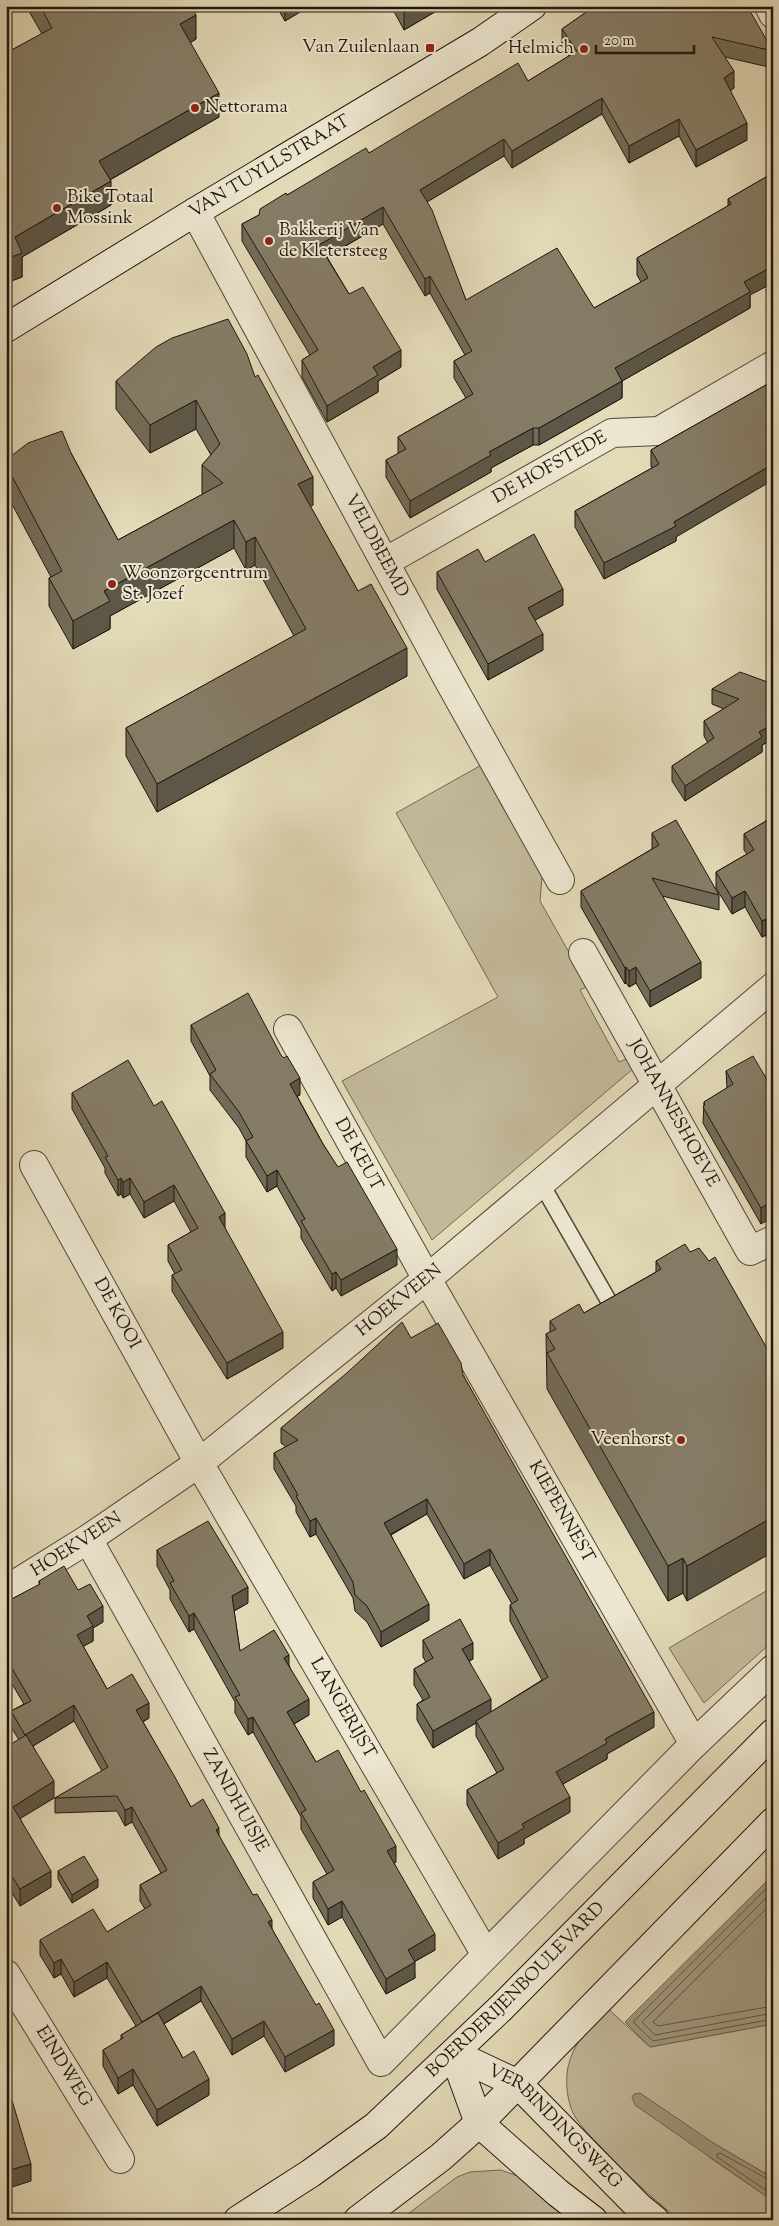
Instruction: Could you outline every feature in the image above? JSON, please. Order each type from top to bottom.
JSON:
[{"type":"street","name":"VAN TUYLLSTRAAT","points":[[6,328],[195,212],[480,42],[532,6]]},
{"type":"street","points":[[768,6],[773,14]]},
{"type":"street","name":"VELDBEEMD","points":[[195,212],[560,880]]},
{"type":"street","name":"DE HOFSTEDE","points":[[385,562],[612,433],[659,431],[773,365]]},
{"type":"street","name":"JOHANNESHOEVE","points":[[583,953],[750,1251],[773,1240]]},
{"type":"street","name":"HOEKVEEN","points":[[6,1590],[88,1540],[199,1464],[427,1279],[773,987]]},
{"type":"street","name":"DE KEUT","points":[[288,1029],[427,1279]]},
{"type":"street","name":"DE KOOI","points":[[34,1165],[199,1464]]},
{"type":"street","name":"KIEPENNEST","points":[[427,1279],[694,1744]]},
{"type":"street","name":"LANGERIJST","points":[[199,1464],[486,1955]]},
{"type":"street","name":"ZANDHUISJE","points":[[88,1540],[381,2062],[486,1955]]},
{"type":"street","points":[[486,1955],[694,1744],[773,1669]]},
{"type":"street","name":"BOERDERIJENBOULEVARD","points":[[238,2220],[311,2173],[376,2126],[454,2054],[773,1733]]},
{"type":"street","points":[[358,2220],[441,2157],[479,2123],[773,1822]]},
{"type":"street","name":"EINDWEG","points":[[6,1974],[120,2159]]},
{"type":"street","name":"VERBINDINGSWEG","points":[[454,2054],[518,2084],[639,2207],[655,2220]]},
{"type":"street","name":"VERBINDINGSWEG","points":[[454,2054],[479,2123],[558,2193],[593,2220]]},
{"type":"lane","points":[[541,1183],[611,1305]]},
{"type":"shaded area","points":[[485,763],[543,863],[540,901],[588,986],[580,990],[619,1062],[629,1058],[634,1068],[432,1240],[342,1081],[498,997],[396,813]]},
{"type":"shaded area","points":[[773,1587],[773,1641],[704,1703],[669,1648]]},
{"type":"shaded area","points":[[606,2007],[650,2047],[773,2024],[773,2178],[715,2144],[709,2157],[773,2201],[773,2220],[679,2220],[648,2194],[583,2128],[574,2115],[568,2098],[568,2067],[578,2042]]},
{"type":"shaded area","points":[[501,2170],[531,2181],[574,2220],[400,2220],[457,2177],[470,2172]]},
{"type":"water","points":[[773,1875],[773,2024],[650,2047],[625,2022]]},
{"type":"water","points":[[640,2093],[715,2144],[773,2178],[773,2201],[635,2105],[632,2097],[634,2094]]},
{"type":"building","points":[[40,6],[191,6],[196,15],[180,24],[219,93],[99,161],[111,181],[15,237],[22,253],[6,259],[6,59],[9,58],[6,53],[52,28]]},
{"type":"building","points":[[400,6],[416,6],[404,13]]},
{"type":"building","points":[[595,6],[747,6],[773,51],[712,37],[734,71],[724,78],[747,123],[696,150],[679,119],[629,146],[602,98],[512,151],[504,139],[420,190],[432,210],[466,300],[557,248],[594,308],[648,278],[637,258],[731,204],[728,199],[773,173],[773,266],[744,282],[750,292],[615,368],[622,381],[539,428],[533,428],[489,452],[491,455],[410,501],[386,460],[406,449],[398,437],[473,394],[454,361],[472,351],[430,276],[425,279],[383,207],[319,245],[349,294],[363,287],[401,350],[373,367],[378,375],[327,406],[302,360],[318,350],[242,224],[259,215],[260,209],[286,193],[287,195],[366,148],[369,153],[518,63],[528,81],[577,51],[562,29]]},
{"type":"building","name":"Woonzorgcentrum St. Jozef","points":[[228,319],[247,354],[255,377],[258,375],[313,477],[298,484],[358,591],[371,584],[407,648],[157,784],[126,728],[306,629],[255,537],[246,542],[234,520],[104,591],[110,601],[73,621],[49,578],[62,571],[6,468],[6,460],[28,443],[62,431],[71,453],[118,540],[223,483],[202,465],[220,444],[196,400],[150,425],[116,381],[156,347],[172,338]]},
{"type":"building","points":[[773,381],[773,464],[674,522],[676,526],[604,563],[575,511],[659,464],[651,450]]},
{"type":"building","points":[[534,534],[563,589],[528,608],[543,634],[488,664],[437,572],[478,549],[485,562]]},
{"type":"building","points":[[6,624],[10,630],[6,632]]},
{"type":"building","points":[[740,672],[773,684],[773,724],[759,732],[762,737],[685,786],[672,766],[714,738],[704,721],[739,699],[712,689]]},
{"type":"building","points":[[773,817],[773,919],[767,922],[766,919],[762,921],[745,891],[732,898],[716,872],[754,850],[744,834]]},
{"type":"building","points":[[676,820],[719,895],[652,878],[701,962],[650,991],[636,967],[629,971],[625,968],[581,891],[659,845],[652,833]]},
{"type":"building","points":[[248,993],[281,1055],[284,1058],[287,1056],[300,1078],[290,1084],[323,1144],[338,1167],[347,1162],[397,1249],[341,1280],[336,1272],[332,1274],[301,1221],[305,1219],[277,1170],[267,1176],[246,1141],[253,1137],[239,1112],[210,1074],[216,1070],[191,1025]]},
{"type":"building","points":[[753,1056],[773,1090],[773,1201],[761,1208],[703,1107],[705,1105],[704,1102],[733,1084],[726,1071]]},
{"type":"building","points":[[128,1060],[154,1106],[162,1101],[225,1213],[219,1217],[283,1332],[227,1363],[172,1275],[182,1270],[168,1245],[198,1228],[174,1185],[144,1202],[130,1178],[123,1182],[121,1178],[118,1180],[105,1157],[108,1156],[72,1093]]},
{"type":"building","name":"Veenhorst","points":[[685,1244],[690,1252],[699,1248],[709,1261],[715,1257],[773,1359],[773,1517],[687,1566],[683,1558],[668,1566],[547,1353],[555,1349],[546,1334],[556,1329],[550,1321],[579,1304],[584,1313],[651,1275],[661,1269],[656,1261]]},
{"type":"building","points":[[402,1322],[411,1338],[438,1323],[461,1363],[463,1375],[654,1712],[605,1739],[607,1743],[556,1772],[570,1797],[522,1824],[524,1828],[498,1843],[467,1790],[504,1769],[476,1721],[548,1677],[510,1605],[518,1600],[490,1549],[464,1564],[427,1499],[384,1523],[429,1604],[381,1632],[367,1606],[355,1595],[353,1582],[316,1518],[310,1521],[296,1496],[298,1495],[274,1453],[298,1440],[281,1428],[348,1372]]},
{"type":"building","points":[[208,1521],[248,1587],[232,1596],[240,1651],[274,1630],[289,1655],[284,1658],[309,1699],[287,1712],[316,1762],[338,1750],[361,1792],[364,1790],[396,1846],[387,1851],[435,1934],[408,1950],[415,1962],[386,1979],[342,1901],[328,1909],[313,1882],[334,1870],[301,1813],[306,1810],[253,1717],[248,1719],[235,1697],[240,1695],[194,1613],[189,1616],[170,1583],[174,1581],[157,1550]]},
{"type":"building","points":[[64,1566],[78,1590],[90,1584],[103,1606],[87,1616],[93,1626],[77,1635],[107,1689],[132,1674],[149,1703],[136,1710],[191,1807],[203,1799],[219,1828],[216,1830],[253,1895],[257,1894],[272,1920],[268,1922],[316,2005],[319,2003],[334,2030],[285,2057],[264,2021],[232,2039],[201,1986],[142,2022],[107,1962],[74,1982],[61,1959],[54,1963],[40,1940],[93,1909],[107,1932],[151,1905],[140,1885],[167,1870],[132,1807],[125,1810],[117,1796],[55,1798],[108,1767],[74,1705],[25,1735],[11,1711],[31,1701],[6,1658],[6,1632],[11,1629],[6,1621],[6,1602],[40,1584],[39,1581]]},
{"type":"building","points":[[460,1619],[473,1643],[462,1649],[491,1699],[433,1731],[417,1704],[430,1697],[414,1669],[433,1658],[423,1640]]},
{"type":"building","points":[[26,1735],[54,1781],[13,1807],[51,1871],[20,1889],[6,1867],[6,1747]]},
{"type":"building","points":[[84,1856],[98,1879],[72,1895],[58,1871]]},
{"type":"building","points":[[158,2013],[183,2058],[194,2051],[209,2079],[157,2110],[133,2069],[118,2078],[103,2050],[123,2038],[121,2035]]},
{"type":"building","points":[[11,2097],[31,2164],[6,2171],[6,2099]]},
{"type":"place","name":"Van Zuilenlaan","points":[[430,48]]},
{"type":"place","name":"Helmich","points":[[584,49]]},
{"type":"place","name":"Nettorama","points":[[195,108]]},
{"type":"place","name":"Bike Totaal Mossink","points":[[57,208]]},
{"type":"place","name":"Bakkerij Van de Kletersteeg","points":[[269,241]]},
{"type":"place","name":"Woonzorgcentrum St. Jozef","points":[[112,584]]},
{"type":"place","name":"Veenhorst","points":[[681,1440]]}]
